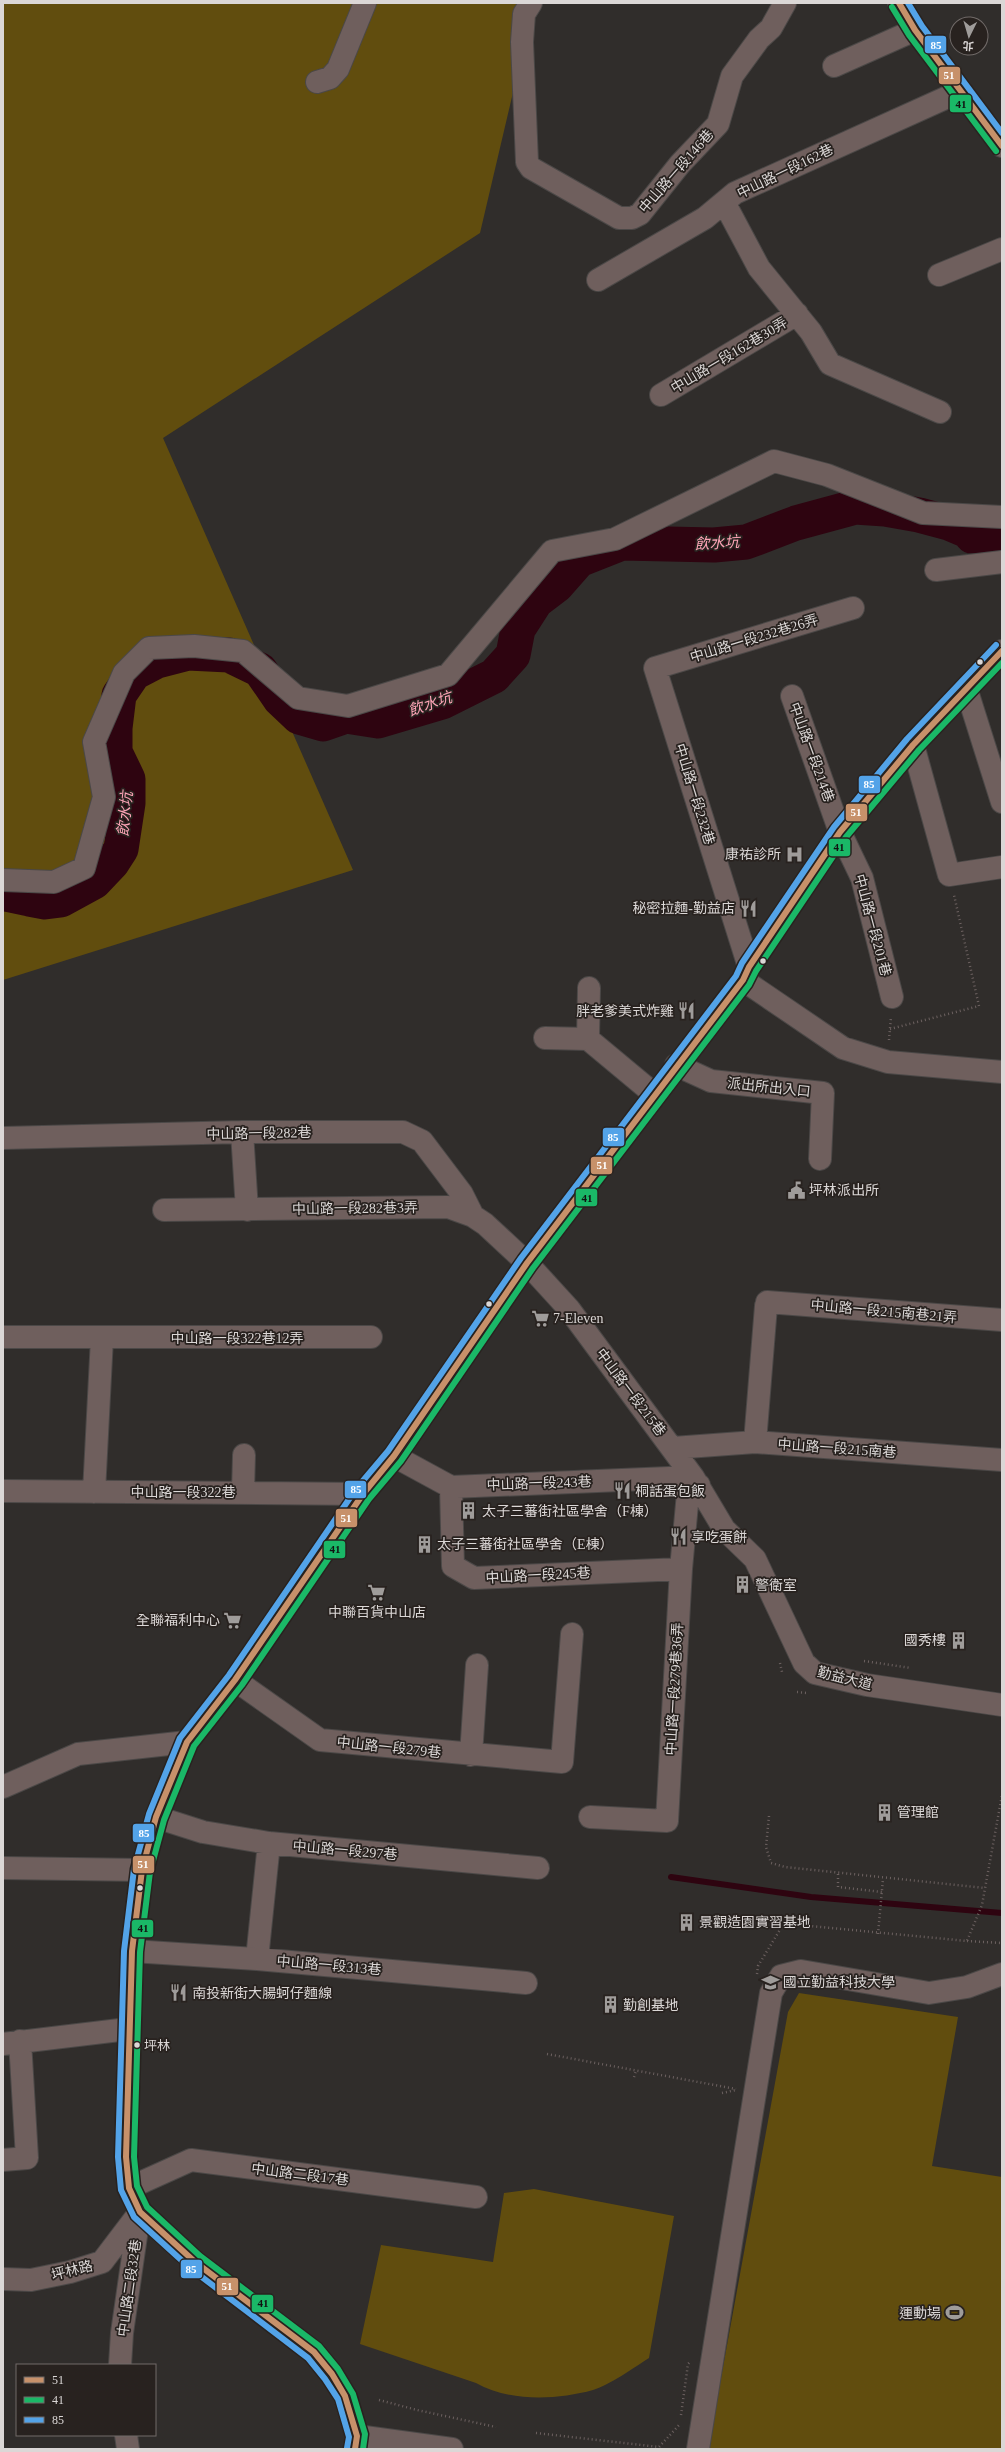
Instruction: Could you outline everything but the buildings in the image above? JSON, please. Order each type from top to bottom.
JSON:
[{"type":"main road","points":[[899,3],[915,30],[1002,146]]},
{"type":"main road","points":[[356,2443],[345,2396],[332,2374],[314,2352],[196,2262],[140,2212],[129,2188],[126,2157],[128,2029],[132,1951],[142,1870],[156,1817],[187,1742],[235,1680],[363,1494],[394,1456],[528,1263],[746,973],[840,832],[914,745],[1002,651]]},
{"type":"street","points":[[317,82],[330,78],[338,69],[365,3]]},
{"type":"street","name":"中山路一段146巷","points":[[531,3],[524,14],[522,42],[527,162],[531,168],[619,218],[625,218],[640,214],[680,164],[718,124],[732,76],[759,39],[771,28],[785,3]]},
{"type":"street","points":[[834,66],[915,30]]},
{"type":"street","name":"中山路一段162巷","points":[[598,280],[705,218],[725,204],[736,193],[961,91]]},
{"type":"street","points":[[725,204],[758,268],[811,332],[830,364],[940,412]]},
{"type":"street","points":[[939,275],[1002,249]]},
{"type":"street","name":"中山路一段162巷30弄","points":[[662,395],[797,314]]},
{"type":"street","points":[[3,880],[54,882],[84,868],[104,797],[94,742],[124,673],[149,648],[194,646],[243,651],[298,698],[348,706],[448,675],[552,551],[615,539],[774,461],[827,475],[923,513],[1002,517]]},
{"type":"street","points":[[936,570],[1002,562]]},
{"type":"street","name":"中山路一段232巷26弄","points":[[655,668],[853,608]]},
{"type":"street","name":"中山路一段232巷","points":[[655,668],[746,973]]},
{"type":"street","points":[[966,688],[1002,802]]},
{"type":"street","name":"中山路一段214巷","points":[[792,696],[840,832]]},
{"type":"street","points":[[914,745],[949,875],[1002,867]]},
{"type":"street","name":"中山路一段201巷","points":[[840,832],[862,878],[892,997]]},
{"type":"street","points":[[746,973],[843,1048],[888,1062],[1002,1072]]},
{"type":"street","points":[[588,1039],[589,988]]},
{"type":"street","points":[[545,1038],[588,1039],[654,1094]]},
{"type":"street","name":"派出所出入口","points":[[676,1065],[711,1081],[823,1093],[820,1159]]},
{"type":"street","points":[[242,1132],[247,1210]]},
{"type":"street","name":"中山路一段282巷","points":[[3,1138],[242,1132],[403,1132],[422,1141],[462,1194],[474,1216]]},
{"type":"street","name":"中山路一段282巷3弄","points":[[164,1210],[448,1206],[474,1216],[528,1263]]},
{"type":"street","name":"中山路一段215巷","points":[[528,1263],[569,1309],[673,1448],[696,1481],[724,1529],[755,1559]]},
{"type":"street","name":"中山路一段215南巷21弄","points":[[755,1442],[767,1304],[1002,1320]]},
{"type":"street","name":"中山路一段322巷12弄","points":[[3,1337],[371,1337]]},
{"type":"street","points":[[94,1492],[102,1338]]},
{"type":"street","name":"中山路一段215南巷","points":[[673,1448],[755,1442],[1002,1460]]},
{"type":"street","points":[[243,1492],[244,1455]]},
{"type":"street","points":[[394,1456],[451,1487]]},
{"type":"street","name":"中山路一段243巷","points":[[451,1487],[696,1481]]},
{"type":"street","name":"中山路一段279巷36弄","points":[[590,1817],[667,1821],[680,1568],[688,1493],[696,1481]]},
{"type":"street","name":"中山路一段245巷","points":[[451,1487],[453,1566],[474,1578],[680,1568]]},
{"type":"street","name":"中山路一段322巷","points":[[3,1491],[363,1494]]},
{"type":"street","name":"勤益大道","points":[[755,1559],[804,1663],[815,1673],[867,1685],[1002,1705]]},
{"type":"street","name":"中山路一段279巷","points":[[235,1680],[320,1740],[471,1755],[562,1762],[572,1634]]},
{"type":"street","points":[[471,1755],[477,1665]]},
{"type":"street","points":[[3,1788],[78,1754],[187,1742]]},
{"type":"street","name":"中山路一段297巷","points":[[156,1817],[203,1832],[270,1843],[538,1868]]},
{"type":"street","points":[[257,1959],[270,1843]]},
{"type":"street","points":[[3,1868],[142,1870]]},
{"type":"street","name":"中山路一段313巷","points":[[132,1951],[257,1959],[526,1983]]},
{"type":"street","points":[[698,2449],[703,2417],[692,2406],[695,2381],[711,2372],[730,2239],[771,1993],[781,1976],[801,1971],[929,1993],[968,1987],[1002,1974]]},
{"type":"street","points":[[3,2160],[27,2158],[12,2043],[128,2029]]},
{"type":"street","name":"中山路二段17巷","points":[[129,2188],[191,2160],[476,2197]]},
{"type":"street","name":"坪林路","points":[[3,2279],[31,2280],[70,2272],[102,2262],[140,2212]]},
{"type":"street","name":"中山路二段32巷","points":[[120,2364],[122,2333],[140,2212]]},
{"type":"street","points":[[126,2436],[128,2449]]},
{"type":"street","points":[[356,2443],[452,2449]]},
{"type":"path","points":[[890,1028],[979,1006],[949,875]]},
{"type":"path","points":[[888,1062],[892,997]]},
{"type":"path","points":[[973,1925],[982,1905],[1002,1795]]},
{"type":"path","points":[[769,1816],[766,1847],[771,1863],[784,1868],[984,1888]]},
{"type":"path","points":[[838,1874],[838,1887],[882,1892]]},
{"type":"path","points":[[878,1934],[883,1878]]},
{"type":"path","points":[[967,1941],[1002,1943]]},
{"type":"path","points":[[547,2054],[738,2089],[722,2094]]},
{"type":"path","points":[[634,2077],[636,2071]]},
{"type":"path","points":[[379,2400],[496,2427]]},
{"type":"shaded area","points":[[3,3],[534,3],[480,233],[163,438],[353,870],[3,980]]},
{"type":"shaded area","points":[[799,1993],[958,2017],[932,2166],[1002,2177],[1002,2449],[708,2449],[788,2012]]},
{"type":"shaded area","points":[[534,2189],[674,2216],[649,2358],[599,2388],[564,2396],[533,2397],[503,2394],[476,2383],[360,2344],[381,2245],[493,2262],[504,2193]]},
{"type":"waterway","name":"飲水坑","points":[[3,891],[10,895],[45,902],[61,900],[94,882],[112,863],[121,849],[128,803],[128,779],[115,752],[115,728],[119,695],[134,673],[157,661],[188,653],[229,655],[260,670],[280,699],[299,717],[323,724],[346,716],[378,721],[442,702],[494,676],[513,655],[518,629],[536,601],[557,585],[579,560],[622,543],[714,545],[746,542],[796,523],[855,507],[885,509],[919,515],[949,523],[968,531],[972,536],[1002,535]]},
{"type":"waterway","points":[[671,1877],[811,1897],[1002,1913]]},
{"type":"transit line","name":"51","points":[[899,3],[915,30],[1002,146]]},
{"type":"transit line","name":"85","points":[[908,3],[922,26],[1002,133]]},
{"type":"transit line","name":"41","points":[[892,7],[909,35],[996,151]]},
{"type":"transit line","name":"85","points":[[347,2448],[349,2437],[338,2399],[325,2379],[308,2358],[190,2268],[134,2217],[121,2190],[118,2157],[124,1951],[134,1869],[149,1814],[180,1738],[229,1675],[356,1489],[388,1451],[521,1258],[736,976],[742,963],[834,827],[907,739],[996,645]]},
{"type":"transit line","name":"51","points":[[355,2449],[357,2436],[345,2396],[332,2374],[314,2352],[195,2262],[140,2212],[129,2188],[126,2157],[132,1951],[142,1870],[156,1817],[187,1742],[235,1680],[363,1494],[394,1456],[527,1263],[743,980],[749,967],[840,832],[913,745],[1002,651]]},
{"type":"transit line","name":"41","points":[[363,2449],[365,2434],[353,2394],[338,2369],[319,2346],[200,2256],[147,2207],[137,2186],[134,2157],[140,1952],[150,1872],[164,1820],[194,1746],[242,1685],[369,1499],[401,1461],[533,1268],[749,985],[756,971],[846,837],[919,750],[1002,663]]},
{"type":"place","name":"康祐診所","points":[[794,854]]},
{"type":"place","name":"秘密拉麵-勤益店","points":[[748,908]]},
{"type":"place","name":"胖老爹美式炸雞","points":[[687,1011]]},
{"type":"place","name":"坪林派出所","points":[[796,1190]]},
{"type":"place","name":"7-Eleven","points":[[540,1318]]},
{"type":"place","name":"桐話蛋包飯","points":[[622,1491]]},
{"type":"place","name":"太子三蕃街社區學舍（F棟）","points":[[469,1511]]},
{"type":"place","name":"享吃蛋餅","points":[[678,1537]]},
{"type":"place","name":"太子三蕃街社區學舍（E棟）","points":[[424,1544]]},
{"type":"place","name":"警衛室","points":[[742,1585]]},
{"type":"place","name":"中聯百貨中山店","points":[[377,1592]]},
{"type":"place","name":"全聯福利中心","points":[[233,1620]]},
{"type":"place","name":"國秀樓","points":[[959,1640]]},
{"type":"place","name":"管理館","points":[[884,1812]]},
{"type":"place","name":"景觀造園實習基地","points":[[686,1922]]},
{"type":"place","name":"國立勤益科技大學","points":[[770,1982]]},
{"type":"place","name":"南投新街大腸蚵仔麵線","points":[[179,1993]]},
{"type":"place","name":"勤創基地","points":[[610,2005]]},
{"type":"place","name":"坪林","points":[[137,2045]]},
{"type":"place","name":"運動場","points":[[954,2313]]}]
